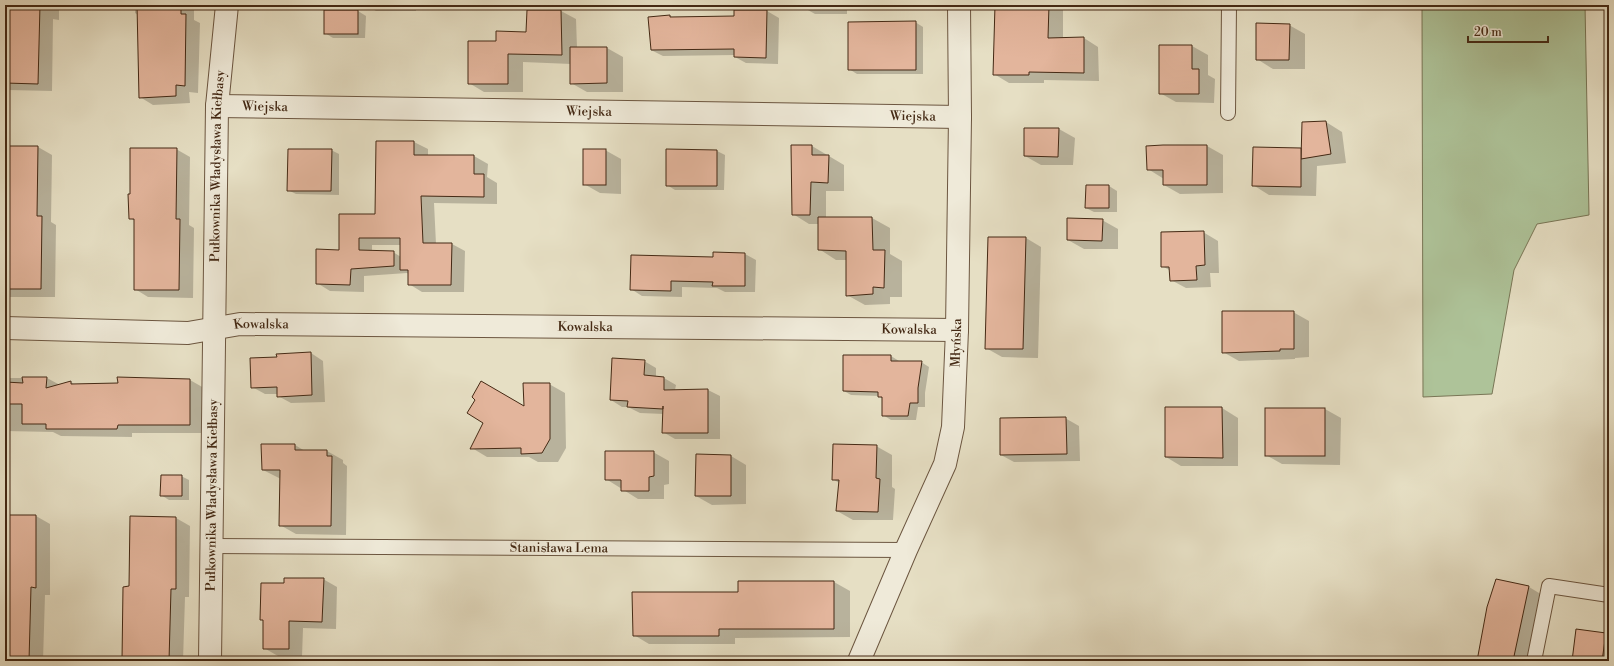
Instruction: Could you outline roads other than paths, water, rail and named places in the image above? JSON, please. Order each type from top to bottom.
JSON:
[{"type":"street","name":"Pułkownika Władysława Kiełbasy","points":[[210,661],[217,106],[226,5]]},
{"type":"street","name":"Młyńska","points":[[859,661],[906,550],[945,464],[953,427],[957,330],[960,117],[959,5]]},
{"type":"street","name":"Wiejska","points":[[217,106],[960,117]]},
{"type":"street","name":"Kowalska","points":[[214,328],[240,324],[957,330]]},
{"type":"street","points":[[5,328],[188,333],[214,328]]},
{"type":"lane","points":[[1228,5],[1228,113]]},
{"type":"lane","name":"Stanisława Lema","points":[[212,546],[906,550]]},
{"type":"lane","points":[[1534,661],[1549,586],[1609,594]]}]
